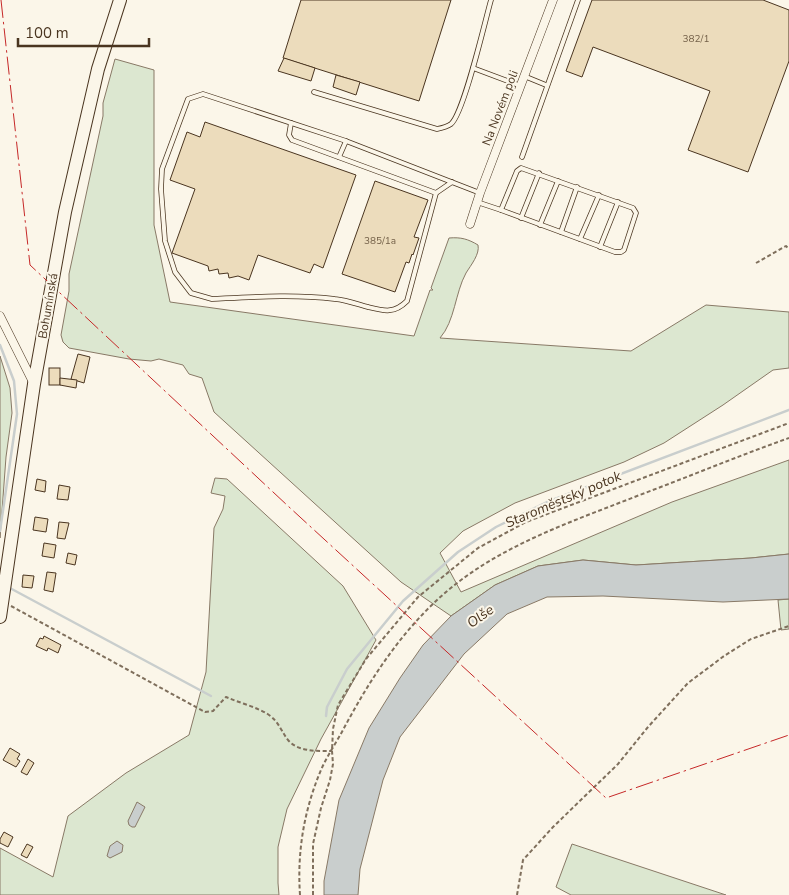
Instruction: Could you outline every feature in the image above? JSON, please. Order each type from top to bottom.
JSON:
[{"type":"main road","name":"Bohumínská","points":[[0,617],[34,384],[77,156],[98,69],[120,0]]},
{"type":"street","name":"Na Novém poli","points":[[470,224],[553,0]]},
{"type":"street","points":[[0,316],[34,384]]},
{"type":"lane","points":[[314,92],[437,129],[451,124],[457,116],[473,68],[491,0]]},
{"type":"lane","points":[[522,157],[546,85],[578,0]]},
{"type":"lane","points":[[473,68],[521,86]]},
{"type":"lane","points":[[524,76],[546,85]]},
{"type":"lane","points":[[452,182],[436,193],[407,302],[392,311],[383,311],[336,299],[285,296],[212,299],[191,293],[174,272],[165,241],[161,189],[162,169],[188,99],[203,94],[346,141],[452,182],[480,193]]},
{"type":"lane","points":[[291,123],[289,135],[292,140],[436,193]]},
{"type":"lane","points":[[339,157],[346,141]]},
{"type":"lane","points":[[478,202],[615,252],[624,250],[636,213],[631,207],[522,168],[517,171],[501,210]]},
{"type":"lane","points":[[520,218],[539,174]]},
{"type":"lane","points":[[540,225],[558,180]]},
{"type":"lane","points":[[561,232],[577,187]]},
{"type":"lane","points":[[580,239],[599,195]]},
{"type":"lane","points":[[600,247],[618,202]]},
{"type":"path","points":[[756,263],[786,246],[789,249]]},
{"type":"path","points":[[313,895],[313,844],[332,772],[333,729],[338,705],[366,659],[418,597],[478,548],[526,522],[789,423]]},
{"type":"path","points":[[300,895],[300,846],[308,804],[322,768],[355,706],[386,658],[429,608],[472,573],[502,554],[569,522],[789,438]]},
{"type":"path","points":[[4,592],[205,712],[213,710],[226,697],[268,714],[276,721],[287,739],[294,746],[315,751],[332,751]]},
{"type":"path","points":[[517,895],[524,860],[553,827],[618,764],[688,683],[724,656],[751,639],[789,626]]},
{"type":"green space","points":[[115,59],[154,70],[154,225],[170,302],[414,336],[430,290],[433,290],[431,288],[449,238],[457,238],[468,240],[478,245],[478,252],[462,281],[449,323],[440,338],[631,351],[706,305],[789,312],[789,368],[773,370],[664,443],[624,462],[515,503],[463,531],[440,553],[461,592],[672,502],[789,460],[789,554],[636,565],[583,560],[538,566],[495,585],[451,616],[401,582],[214,412],[202,378],[189,374],[183,365],[159,359],[151,361],[129,359],[69,348],[63,342],[61,335],[69,291],[69,274],[103,116],[103,103]]},
{"type":"green space","points":[[0,356],[10,388],[12,413],[6,457],[0,538]]},
{"type":"green space","points":[[215,478],[227,479],[343,586],[376,640],[321,739],[287,809],[278,847],[279,895],[0,895],[0,848],[53,877],[68,816],[126,773],[189,735],[206,672],[214,528],[223,509],[225,496],[211,493]]},
{"type":"green space","points":[[789,599],[789,629],[781,630],[778,600]]},
{"type":"green space","points":[[572,844],[726,895],[571,895],[556,887]]},
{"type":"water","name":"Olše","points":[[789,554],[789,599],[723,602],[603,596],[547,597],[507,614],[464,654],[400,737],[383,780],[360,869],[358,895],[324,895],[324,881],[339,800],[369,728],[423,645],[451,616],[495,585],[538,566],[583,560],[636,565]]},
{"type":"water","points":[[137,802],[145,807],[135,827],[132,827],[128,821]]},
{"type":"water","points":[[117,841],[123,845],[122,852],[110,858],[107,856],[110,846]]},
{"type":"building","points":[[301,0],[451,0],[419,101],[283,58]]},
{"type":"building","points":[[592,0],[763,0],[789,10],[789,61],[748,172],[688,150],[710,91],[593,47],[582,77],[566,71]]},
{"type":"building","points":[[284,58],[315,68],[311,81],[278,71]]},
{"type":"building","points":[[336,75],[360,82],[356,95],[333,87]]},
{"type":"building","points":[[205,122],[356,175],[323,268],[314,264],[310,273],[258,255],[249,280],[238,276],[229,278],[228,273],[219,274],[218,269],[209,271],[208,266],[172,253],[195,189],[170,180],[187,132],[200,137]]},
{"type":"building","points":[[375,181],[428,200],[414,237],[419,238],[413,255],[409,263],[406,262],[395,292],[342,274]]},
{"type":"building","points":[[78,354],[90,357],[84,383],[71,379]]},
{"type":"building","points":[[49,368],[60,368],[60,385],[49,385]]},
{"type":"building","points":[[60,378],[77,380],[76,388],[60,385]]},
{"type":"building","points":[[37,479],[46,481],[45,492],[35,490]]},
{"type":"building","points":[[59,485],[70,487],[68,500],[57,499]]},
{"type":"building","points":[[35,517],[48,519],[46,532],[33,530]]},
{"type":"building","points":[[59,522],[69,523],[65,539],[57,538]]},
{"type":"building","points":[[44,543],[56,545],[54,558],[42,556]]},
{"type":"building","points":[[68,553],[77,555],[75,565],[66,563]]},
{"type":"building","points":[[47,572],[56,573],[53,592],[44,590]]},
{"type":"building","points":[[23,575],[34,576],[32,588],[22,587]]},
{"type":"building","points":[[44,636],[61,645],[58,653],[48,648],[47,651],[36,646],[40,638],[43,639]]},
{"type":"building","points":[[10,748],[20,754],[17,759],[20,761],[16,767],[3,760]]},
{"type":"building","points":[[28,759],[34,763],[27,775],[21,772]]},
{"type":"building","points":[[4,832],[13,837],[8,847],[0,843]]},
{"type":"building","points":[[27,844],[33,847],[27,858],[21,855]]},
{"type":"waterway","points":[[0,345],[14,381],[17,414],[0,531]]},
{"type":"waterway","name":"Staroměstský potok","points":[[326,716],[327,707],[347,669],[403,601],[458,552],[496,527],[547,502],[789,410]]},
{"type":"waterway","points":[[8,587],[211,696]]},
{"type":"power","points":[[1,0],[30,265],[288,506],[606,798],[789,735]]}]
